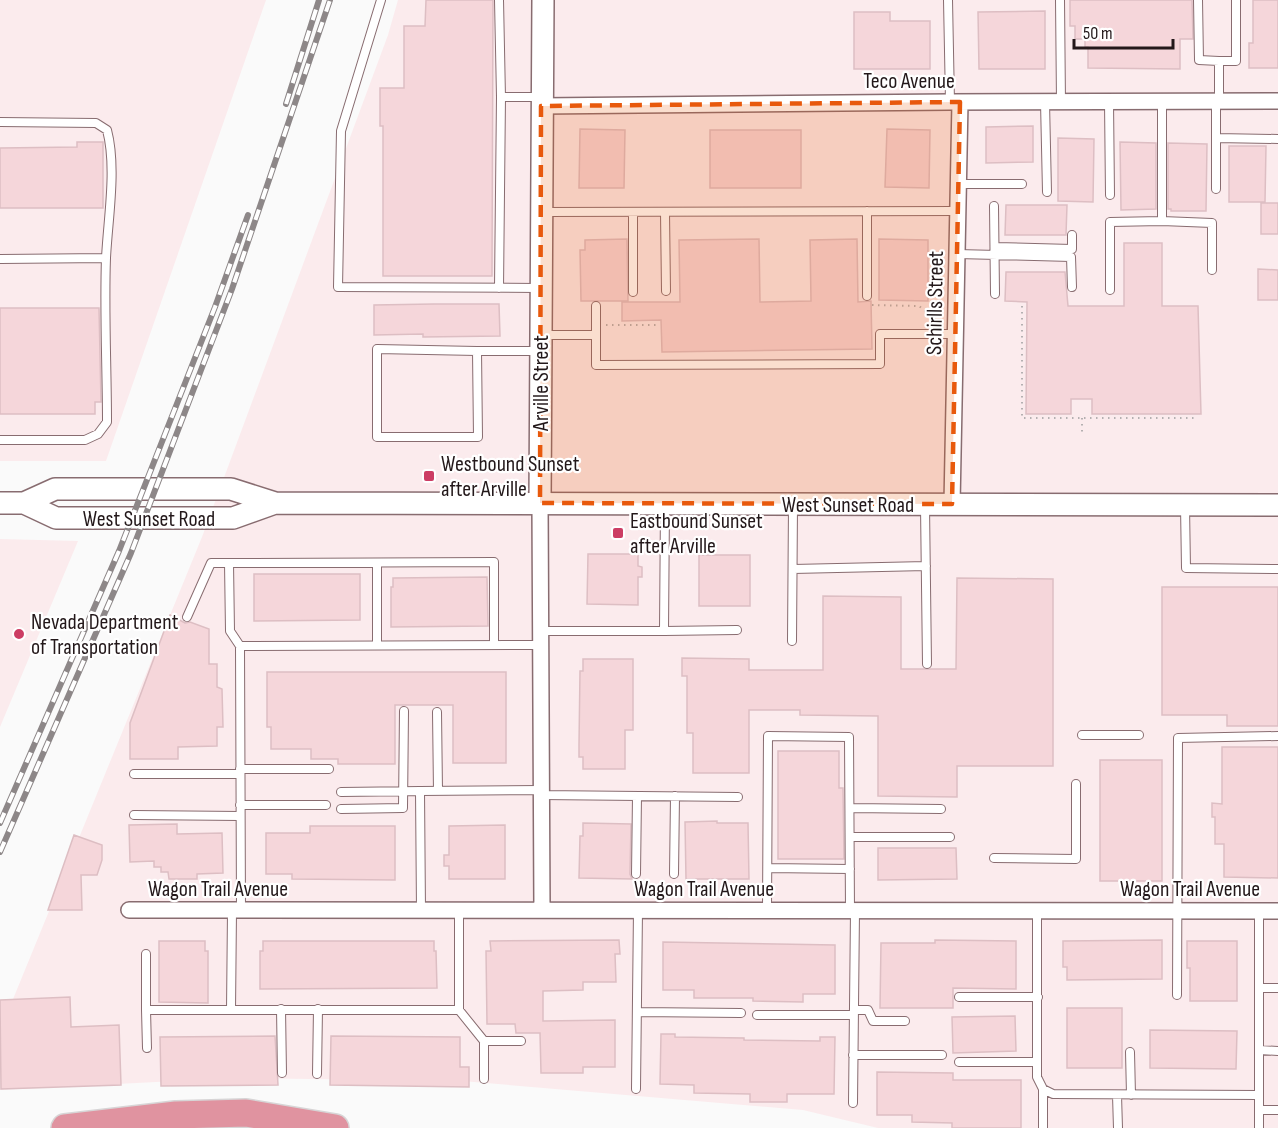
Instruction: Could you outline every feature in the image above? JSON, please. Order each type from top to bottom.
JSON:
[{"type":"highway","points":[[65,1128],[176,1115],[246,1113],[335,1128]]},
{"type":"main road","name":"Arville Street","points":[[540,503],[543,0]]},
{"type":"main road","name":"West Sunset Road","points":[[0,503],[24,503],[55,489],[231,489],[275,503],[1278,505]]},
{"type":"main road","name":"West Sunset Road","points":[[24,503],[56,518],[233,518],[275,503]]},
{"type":"street","name":"Teco Avenue","points":[[542,102],[1278,101]]},
{"type":"street","name":"Schirlls Street","points":[[952,504],[958,211],[955,102]]},
{"type":"street","name":"Arville Street","points":[[540,503],[542,910]]},
{"type":"street","name":"Wagon Trail Avenue","points":[[129,910],[1278,911]]},
{"type":"lane","points":[[381,0],[341,131],[338,287],[540,288]]},
{"type":"lane","points":[[499,0],[501,97],[499,288]]},
{"type":"lane","points":[[948,0],[955,102]]},
{"type":"lane","points":[[1060,0],[1061,102]]},
{"type":"lane","points":[[1198,0],[1199,60],[1219,61],[1236,61],[1236,0]]},
{"type":"lane","points":[[1216,189],[1219,61]]},
{"type":"lane","points":[[501,97],[542,102]]},
{"type":"lane","points":[[1045,102],[1047,192]]},
{"type":"lane","points":[[1109,102],[1110,195]]},
{"type":"lane","points":[[1162,102],[1162,221]]},
{"type":"lane","points":[[0,122],[96,123],[107,130],[110,143],[110,207],[106,258],[107,422],[98,434],[85,440],[0,440]]},
{"type":"lane","points":[[1216,138],[1278,139]]},
{"type":"lane","points":[[958,184],[1022,184]]},
{"type":"lane","points":[[994,206],[995,294]]},
{"type":"lane","points":[[867,211],[867,296]]},
{"type":"lane","points":[[541,212],[958,211]]},
{"type":"lane","points":[[633,212],[633,292]]},
{"type":"lane","points":[[665,212],[666,291]]},
{"type":"lane","points":[[1110,290],[1110,222],[1212,223],[1212,270]]},
{"type":"lane","points":[[957,254],[1072,249],[1072,235]]},
{"type":"lane","points":[[995,251],[1071,257],[1072,287]]},
{"type":"lane","points":[[0,259],[106,258]]},
{"type":"lane","points":[[596,306],[596,365],[880,364],[880,334],[956,334]]},
{"type":"lane","points":[[477,351],[478,437],[377,437],[377,349],[477,351],[596,335]]},
{"type":"lane","points":[[664,631],[665,503]]},
{"type":"lane","points":[[792,641],[793,504]]},
{"type":"lane","points":[[925,504],[927,664]]},
{"type":"lane","points":[[1185,505],[1186,568],[1278,568]]},
{"type":"lane","points":[[187,617],[211,562],[494,562],[494,645]]},
{"type":"lane","points":[[229,563],[230,632],[240,646],[240,816],[231,1010]]},
{"type":"lane","points":[[377,563],[377,645]]},
{"type":"lane","points":[[793,569],[926,567]]},
{"type":"lane","points":[[240,646],[494,645],[540,638],[664,631],[737,630]]},
{"type":"lane","points":[[341,809],[403,808],[404,711]]},
{"type":"lane","points":[[437,712],[438,791]]},
{"type":"lane","points":[[1082,735],[1140,735]]},
{"type":"lane","points":[[767,910],[768,736],[849,737],[854,1012],[853,1103]]},
{"type":"lane","points":[[1177,995],[1178,738],[1278,736]]},
{"type":"lane","points":[[134,774],[330,769]]},
{"type":"lane","points":[[994,858],[1076,859],[1076,784]]},
{"type":"lane","points":[[420,791],[422,911]]},
{"type":"lane","points":[[342,792],[438,791],[738,797]]},
{"type":"lane","points":[[636,874],[637,796]]},
{"type":"lane","points":[[674,874],[675,796]]},
{"type":"lane","points":[[240,806],[326,806]]},
{"type":"lane","points":[[850,808],[941,809]]},
{"type":"lane","points":[[134,815],[240,816]]},
{"type":"lane","points":[[850,837],[950,837]]},
{"type":"lane","points":[[768,868],[850,869]]},
{"type":"lane","points":[[636,1089],[638,910]]},
{"type":"lane","points":[[1038,910],[1038,1077],[1043,1089],[1043,1128]]},
{"type":"lane","points":[[459,911],[459,1010],[484,1041],[484,1079]]},
{"type":"lane","points":[[1258,911],[1259,1128]]},
{"type":"lane","points":[[146,954],[147,1048]]},
{"type":"lane","points":[[1259,988],[1278,988]]},
{"type":"lane","points":[[959,997],[1038,997]]},
{"type":"lane","points":[[281,1009],[282,1073]]},
{"type":"lane","points":[[316,1074],[318,1009]]},
{"type":"lane","points":[[146,1010],[459,1010]]},
{"type":"lane","points":[[757,1015],[868,1010],[873,1021],[905,1022]]},
{"type":"lane","points":[[637,1012],[741,1013]]},
{"type":"lane","points":[[484,1041],[522,1041]]},
{"type":"lane","points":[[1259,1050],[1278,1051]]},
{"type":"lane","points":[[1130,1052],[1131,1095]]},
{"type":"lane","points":[[853,1055],[942,1055]]},
{"type":"lane","points":[[959,1062],[1038,1062]]},
{"type":"lane","points":[[1043,1089],[1053,1094],[1259,1095]]},
{"type":"lane","points":[[1117,1095],[1118,1128]]},
{"type":"lane","points":[[1259,1110],[1278,1110]]},
{"type":"path","points":[[872,305],[919,306],[940,323]]},
{"type":"path","points":[[1022,306],[1022,418],[1196,418]]},
{"type":"path","points":[[603,325],[656,325]]},
{"type":"path","points":[[1082,418],[1082,433]]},
{"type":"highlighted area","points":[[960,102],[952,504],[540,503],[541,106]]},
{"type":"shaded area","points":[[0,0],[266,0],[106,461],[0,461]]},
{"type":"shaded area","points":[[398,0],[1278,0],[1278,1128],[878,1128],[803,1110],[462,1081],[234,1078],[0,1090],[0,1031],[202,537],[388,35]]},
{"type":"shaded area","name":"Nevada Department of Transportation","points":[[0,539],[78,541],[0,727]]},
{"type":"building","points":[[426,0],[493,0],[492,276],[383,276],[383,126],[380,126],[380,88],[404,88],[404,26],[425,26]]},
{"type":"building","points":[[1070,0],[1192,0],[1193,39],[1180,39],[1180,69],[1088,68],[1088,47],[1085,47],[1085,39],[1075,39],[1075,26],[1070,26]]},
{"type":"building","points":[[1253,0],[1278,0],[1278,68],[1249,68],[1249,43],[1253,43]]},
{"type":"building","points":[[1045,11],[1045,69],[979,69],[978,12]]},
{"type":"building","points":[[854,12],[890,12],[890,21],[930,21],[930,69],[854,69]]},
{"type":"building","points":[[1033,126],[1033,162],[986,163],[986,127]]},
{"type":"building","points":[[580,129],[625,130],[624,188],[579,188]]},
{"type":"building","points":[[887,129],[930,130],[929,188],[885,187]]},
{"type":"building","points":[[710,130],[801,130],[801,188],[710,188]]},
{"type":"building","points":[[1058,138],[1094,139],[1093,202],[1058,201]]},
{"type":"building","points":[[77,142],[103,142],[103,208],[0,208],[0,148],[77,147]]},
{"type":"building","points":[[1120,142],[1156,143],[1156,209],[1121,210]]},
{"type":"building","points":[[1168,143],[1207,144],[1206,211],[1171,211],[1168,209]]},
{"type":"building","points":[[1229,146],[1266,146],[1265,202],[1229,202]]},
{"type":"building","points":[[1261,203],[1278,203],[1278,234],[1261,234]]},
{"type":"building","points":[[1006,205],[1067,205],[1066,235],[1005,235]]},
{"type":"building","points":[[627,239],[628,301],[581,301],[580,250],[585,250],[585,240]]},
{"type":"building","points":[[759,239],[760,302],[811,301],[810,240],[857,239],[858,302],[871,301],[872,349],[662,352],[661,320],[622,321],[622,302],[680,302],[679,240]]},
{"type":"building","points":[[879,239],[928,240],[928,301],[879,300]]},
{"type":"building","points":[[1124,243],[1162,243],[1162,306],[1198,306],[1201,414],[1092,414],[1092,399],[1071,399],[1071,414],[1026,414],[1027,302],[1005,301],[1006,272],[1065,272],[1068,306],[1124,306]]},
{"type":"building","points":[[1258,269],[1278,270],[1278,300],[1258,300]]},
{"type":"building","points":[[499,304],[500,336],[374,335],[374,305]]},
{"type":"building","points":[[0,308],[99,308],[101,402],[95,402],[95,414],[0,414]]},
{"type":"building","points":[[588,554],[638,554],[638,566],[642,567],[642,577],[638,577],[638,605],[587,604]]},
{"type":"building","points":[[699,555],[750,555],[750,606],[699,606]]},
{"type":"building","points":[[254,574],[360,574],[360,620],[254,621]]},
{"type":"building","points":[[487,577],[488,626],[391,627],[393,578]]},
{"type":"building","points":[[957,578],[1053,579],[1053,766],[957,766],[957,797],[878,796],[878,716],[800,715],[800,710],[749,710],[749,773],[693,773],[693,733],[687,733],[687,676],[682,676],[682,658],[749,659],[749,670],[823,670],[823,596],[901,597],[901,669],[956,669]]},
{"type":"building","points":[[1162,587],[1278,587],[1278,726],[1227,726],[1227,715],[1162,715]]},
{"type":"building","points":[[170,615],[185,623],[190,622],[209,629],[209,664],[217,664],[217,687],[222,689],[223,727],[217,727],[217,746],[178,747],[178,759],[130,759],[130,723]]},
{"type":"building","points":[[583,659],[633,659],[633,730],[625,730],[625,769],[583,769],[583,757],[579,757],[579,745],[580,671],[583,671]]},
{"type":"building","points":[[267,672],[506,672],[506,763],[453,763],[453,705],[395,705],[395,764],[338,764],[338,759],[311,759],[311,749],[271,749],[271,727],[267,727]]},
{"type":"building","points":[[1222,747],[1278,747],[1278,878],[1224,877],[1224,844],[1215,844],[1215,817],[1212,817],[1212,803],[1222,804]]},
{"type":"building","points":[[778,751],[839,751],[839,788],[843,788],[844,859],[778,859]]},
{"type":"building","points":[[1100,760],[1162,760],[1162,881],[1100,881]]},
{"type":"building","points":[[717,821],[717,823],[748,823],[749,879],[686,879],[685,822]]},
{"type":"building","points":[[583,823],[631,824],[630,874],[632,879],[579,878],[580,836],[583,836]]},
{"type":"building","points":[[177,824],[177,834],[222,833],[223,873],[197,874],[197,879],[169,879],[168,872],[161,872],[161,867],[154,867],[154,861],[130,862],[129,825]]},
{"type":"building","points":[[505,825],[505,879],[449,879],[449,866],[444,866],[444,855],[449,855],[449,826]]},
{"type":"building","points":[[310,826],[395,826],[395,880],[292,879],[292,874],[266,874],[266,833],[310,833]]},
{"type":"building","points":[[74,835],[102,845],[102,860],[97,875],[81,875],[82,910],[48,910]]},
{"type":"building","points":[[878,848],[956,848],[957,879],[878,880]]},
{"type":"building","points":[[619,940],[620,954],[615,954],[616,982],[583,982],[583,990],[543,991],[543,1021],[615,1020],[615,1067],[583,1067],[583,1073],[541,1073],[540,1033],[516,1033],[515,1024],[487,1024],[486,951],[491,951],[490,941]]},
{"type":"building","points":[[935,940],[1016,941],[1016,989],[953,988],[953,1008],[880,1008],[881,943],[935,943]]},
{"type":"building","points":[[1162,940],[1162,979],[1067,980],[1067,967],[1063,967],[1063,941]]},
{"type":"building","points":[[159,941],[205,941],[205,951],[208,951],[208,1003],[159,1002]]},
{"type":"building","points":[[263,941],[434,941],[437,988],[260,989],[260,951],[263,951]]},
{"type":"building","points":[[1187,941],[1237,941],[1237,1001],[1190,1001]]},
{"type":"building","points":[[663,942],[835,945],[835,994],[803,994],[803,1002],[753,1001],[753,998],[694,998],[694,990],[663,990]]},
{"type":"building","points":[[70,997],[71,1027],[119,1025],[121,1085],[1,1089],[0,1000]]},
{"type":"building","points":[[1067,1008],[1122,1008],[1122,1068],[1067,1068]]},
{"type":"building","points":[[1015,1016],[1016,1051],[953,1053],[952,1017]]},
{"type":"building","points":[[1150,1030],[1237,1031],[1236,1069],[1150,1068]]},
{"type":"building","points":[[661,1034],[675,1034],[675,1037],[744,1038],[744,1040],[820,1041],[820,1037],[835,1037],[834,1094],[787,1094],[787,1102],[750,1102],[750,1094],[694,1093],[694,1085],[660,1084]]},
{"type":"building","points":[[275,1036],[278,1085],[161,1086],[160,1037]]},
{"type":"building","points":[[331,1036],[460,1037],[460,1067],[469,1067],[469,1087],[330,1085]]},
{"type":"building","points":[[877,1072],[953,1073],[953,1080],[1021,1080],[1021,1128],[952,1128],[952,1123],[912,1122],[912,1115],[877,1115]]},
{"type":"railway","points":[[286,104],[319,0]]},
{"type":"railway","points":[[0,852],[131,553],[232,289],[330,0]]},
{"type":"railway","points":[[0,823],[119,551],[215,307],[248,215]]},
{"type":"place","name":"Westbound Sunset after Arville","points":[[429,476]]},
{"type":"place","name":"Eastbound Sunset after Arville","points":[[618,533]]},
{"type":"place","name":"Nevada Department of Transportation","points":[[19,634]]}]
